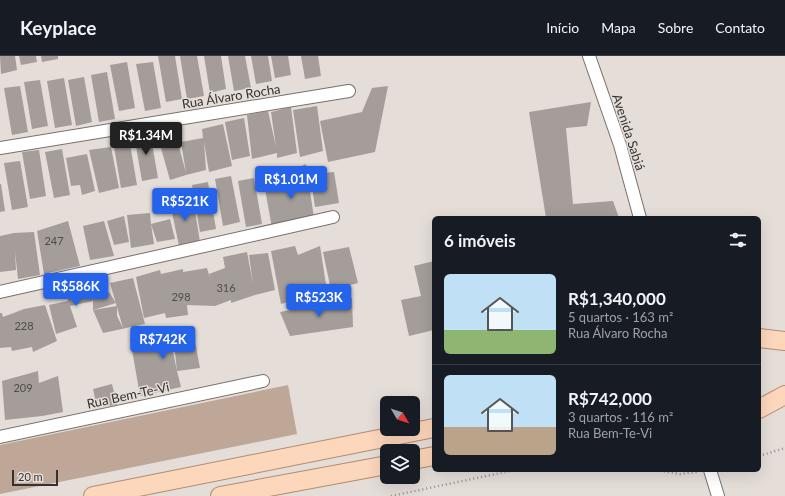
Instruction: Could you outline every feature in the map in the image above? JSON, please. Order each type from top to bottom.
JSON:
[{"type":"main road","points":[[761,338],[785,341]]},
{"type":"main road","points":[[761,408],[785,395]]},
{"type":"main road","points":[[93,496],[432,428]]},
{"type":"main road","points":[[420,459],[432,456]]},
{"type":"main road","points":[[220,496],[380,466]]},
{"type":"street","name":"Avenida Sabiá","points":[[589,56],[620,145],[639,216]]},
{"type":"street","name":"Rua Álvaro Rocha","points":[[0,148],[349,91]]},
{"type":"street","points":[[0,292],[333,217]]},
{"type":"street","name":"Rua Bem-Te-Vi","points":[[0,437],[263,381]]},
{"type":"street","points":[[711,472],[718,496]]},
{"type":"path","points":[[761,455],[785,448]]},
{"type":"path","points":[[391,496],[505,472]]},
{"type":"path","points":[[668,472],[680,474],[701,472]]},
{"type":"shaded area","points":[[288,385],[297,434],[0,494],[0,445]]},
{"type":"building","points":[[0,56],[15,56],[17,70],[1,74]]},
{"type":"building","points":[[19,56],[36,56],[37,62],[21,65]]},
{"type":"building","points":[[41,56],[58,56],[58,59],[42,62]]},
{"type":"building","points":[[158,56],[175,56],[182,99],[166,102]]},
{"type":"building","points":[[180,56],[197,56],[204,96],[187,99]]},
{"type":"building","points":[[204,56],[221,56],[226,89],[210,93]]},
{"type":"building","points":[[228,56],[245,56],[251,88],[234,91]]},
{"type":"building","points":[[251,56],[268,56],[272,81],[256,84]]},
{"type":"building","points":[[271,56],[288,56],[291,75],[275,78]]},
{"type":"building","points":[[301,56],[318,56],[321,76],[305,79]]},
{"type":"building","points":[[127,62],[135,108],[119,111],[110,65]]},
{"type":"building","points":[[153,62],[161,108],[145,111],[136,64]]},
{"type":"building","points":[[107,72],[115,119],[99,122],[91,75]]},
{"type":"building","points":[[84,77],[92,122],[76,126],[68,80]]},
{"type":"building","points":[[64,78],[72,125],[55,128],[47,81]]},
{"type":"building","points":[[40,80],[48,126],[32,129],[24,82]]},
{"type":"building","points":[[20,86],[28,132],[12,135],[4,88]]},
{"type":"building","points":[[388,86],[375,152],[328,162],[320,121],[362,112],[372,88]]},
{"type":"building","points":[[591,102],[587,126],[566,128],[573,204],[613,201],[618,216],[546,216],[529,112]]},
{"type":"building","points":[[317,106],[323,151],[300,157],[293,110]]},
{"type":"building","points":[[291,107],[297,153],[277,158],[277,153],[252,159],[247,115],[268,111],[276,147],[271,112]]},
{"type":"building","points":[[244,118],[250,156],[232,160],[225,122]]},
{"type":"building","points":[[223,124],[232,166],[209,172],[204,142],[206,170],[170,180],[161,148],[178,143],[186,173],[181,142],[203,138],[202,129]]},
{"type":"building","points":[[150,132],[158,178],[142,181],[134,135]]},
{"type":"building","points":[[129,138],[137,185],[121,188],[113,141]]},
{"type":"building","points":[[111,147],[119,188],[99,193],[89,150]]},
{"type":"building","points":[[62,149],[70,195],[54,198],[45,152]]},
{"type":"building","points":[[39,150],[46,196],[30,199],[22,152]]},
{"type":"building","points":[[87,154],[95,191],[82,195],[80,185],[71,186],[66,158]]},
{"type":"building","points":[[20,161],[28,207],[12,210],[4,163]]},
{"type":"building","points":[[306,164],[314,218],[272,228],[265,189],[284,183],[293,183],[294,169]]},
{"type":"building","points":[[334,172],[339,203],[315,207],[310,174]]},
{"type":"building","points":[[231,176],[240,222],[223,226],[215,179]]},
{"type":"building","points":[[254,178],[262,224],[246,227],[238,181]]},
{"type":"building","points":[[208,182],[216,229],[200,232],[192,185]]},
{"type":"building","points":[[0,184],[5,211],[0,212]]},
{"type":"building","points":[[193,198],[200,242],[179,246],[170,203]]},
{"type":"building","points":[[150,213],[154,244],[131,248],[127,215]]},
{"type":"building","points":[[124,216],[129,242],[114,245],[107,221]]},
{"type":"building","points":[[170,219],[175,239],[157,242],[151,224]]},
{"type":"building","points":[[68,221],[80,266],[44,274],[37,231]]},
{"type":"building","points":[[104,221],[114,256],[90,260],[83,226]]},
{"type":"building","points":[[34,232],[40,275],[18,279],[15,251],[16,270],[0,272],[0,236],[14,233]]},
{"type":"building","points":[[295,246],[298,255],[320,246],[327,291],[281,304],[271,251]]},
{"type":"building","points":[[349,247],[358,283],[331,290],[323,252]]},
{"type":"building","points":[[247,252],[253,284],[249,255],[268,253],[275,290],[231,303],[231,300],[215,306],[187,305],[188,315],[166,318],[165,313],[144,318],[136,277],[160,270],[161,274],[183,269],[183,272],[207,268],[211,282],[209,274],[225,268],[223,257]]},
{"type":"building","points":[[432,262],[432,330],[409,336],[401,300],[421,296],[414,266]]},
{"type":"building","points":[[133,278],[145,324],[103,333],[93,310],[117,306],[110,283]],"holes":[[[117,307],[123,328],[117,316]]]},
{"type":"building","points":[[89,284],[93,301],[70,306],[77,327],[56,334],[49,305],[68,301],[66,289]]},
{"type":"building","points":[[109,292],[116,303],[93,310],[93,297]]},
{"type":"building","points":[[352,298],[353,327],[290,336],[280,312]]},
{"type":"building","points":[[45,305],[57,341],[33,352],[32,347],[12,351],[11,347],[0,348],[0,313],[2,313],[3,317],[24,309]]},
{"type":"building","points":[[192,326],[200,368],[177,371],[173,333]]},
{"type":"building","points":[[169,333],[181,387],[140,396],[130,338]]},
{"type":"building","points":[[38,371],[39,383],[58,376],[63,412],[5,420],[2,381]]},
{"type":"building","points":[[112,384],[117,405],[97,407],[93,389]]}]
